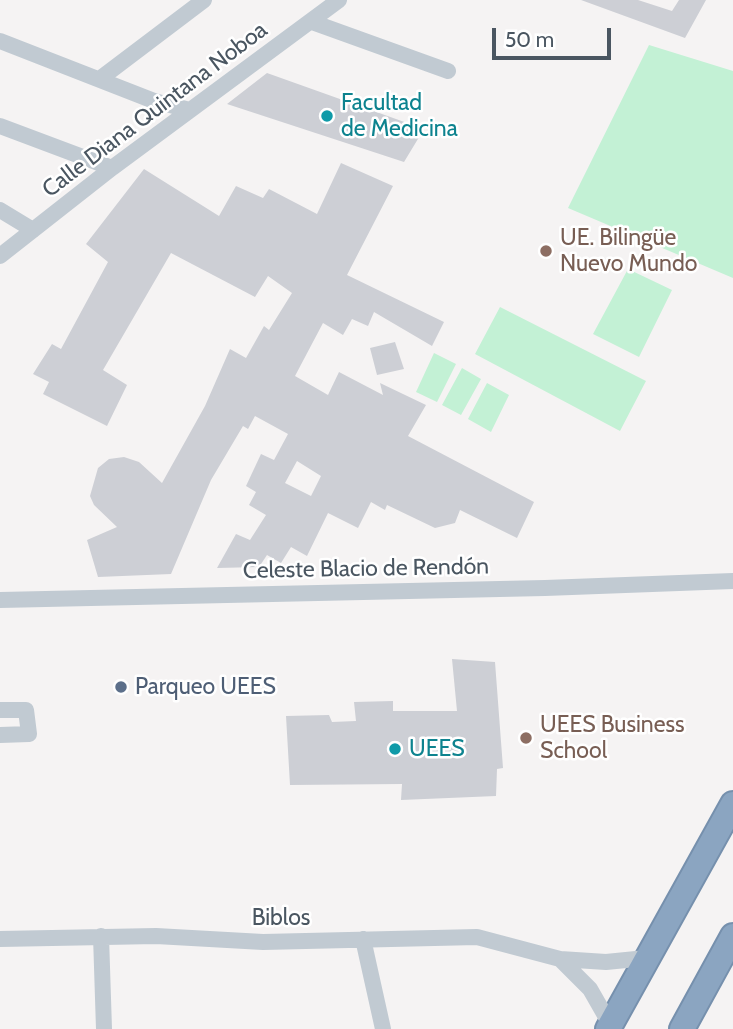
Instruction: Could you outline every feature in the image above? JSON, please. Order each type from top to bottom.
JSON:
[{"type":"highway","points":[[609,1026],[733,804]]},
{"type":"highway","points":[[682,1029],[733,936]]},
{"type":"street","points":[[101,78],[204,0]]},
{"type":"street","name":"Calle Diana Quintana Noboa","points":[[0,256],[112,168],[312,22],[338,0]]},
{"type":"street","points":[[312,22],[448,71]]},
{"type":"street","points":[[0,41],[101,78],[154,101],[190,110]]},
{"type":"street","points":[[0,126],[112,168]]},
{"type":"street","points":[[0,210],[33,230]]},
{"type":"street","name":"Celeste Blacio de Rendón","points":[[0,600],[545,589],[733,581]]},
{"type":"street","points":[[0,710],[26,710],[29,734],[0,735]]},
{"type":"street","points":[[101,936],[104,1029]]},
{"type":"street","name":"Biblos","points":[[0,939],[101,936],[263,942],[477,937],[559,959],[606,962],[646,958]]},
{"type":"street","points":[[363,939],[383,1029]]},
{"type":"street","name":"Biblos","points":[[559,959],[590,989],[609,1026]]},
{"type":"green space","points":[[649,45],[733,71],[733,278],[568,208]]},
{"type":"green space","points":[[628,269],[672,290],[639,357],[593,334]]},
{"type":"green space","points":[[500,307],[646,381],[620,431],[475,354]]},
{"type":"green space","points":[[434,353],[456,364],[437,402],[416,392]]},
{"type":"green space","points":[[462,368],[481,379],[461,415],[442,405]]},
{"type":"green space","points":[[487,383],[509,395],[491,432],[468,419]]},
{"type":"building","points":[[581,0],[638,0],[672,11],[679,0],[706,0],[685,38]]},
{"type":"building","name":"Facultad de Medicina","points":[[267,73],[424,129],[404,162],[227,104]]},
{"type":"building","points":[[341,163],[393,186],[347,275],[444,322],[432,346],[374,312],[368,326],[352,319],[343,335],[323,323],[295,376],[328,395],[339,372],[383,395],[380,383],[426,405],[408,436],[534,502],[517,538],[460,510],[455,523],[435,528],[387,505],[385,510],[371,502],[358,528],[328,513],[307,556],[291,547],[281,563],[267,555],[259,567],[217,568],[236,534],[250,540],[266,515],[249,505],[256,492],[246,486],[261,454],[274,460],[288,434],[255,416],[248,429],[243,426],[211,480],[171,574],[98,577],[87,540],[117,527],[94,505],[90,496],[98,468],[109,459],[124,457],[139,462],[162,483],[205,406],[230,349],[246,358],[264,326],[269,330],[292,293],[268,276],[255,297],[171,253],[103,370],[127,385],[107,426],[43,394],[49,382],[33,374],[52,344],[61,349],[108,262],[86,244],[144,169],[219,216],[236,186],[263,198],[269,189],[317,214]],"holes":[[[297,461],[321,476],[311,496],[285,483]]]},
{"type":"building","points":[[395,342],[404,369],[377,375],[370,348]]},
{"type":"building","name":"UEES","points":[[452,659],[495,662],[503,768],[497,769],[496,796],[401,800],[402,784],[290,785],[286,716],[329,715],[332,722],[356,721],[354,702],[393,701],[393,711],[457,711]]},
{"type":"place","name":"Facultad de Medicina","points":[[327,116]]},
{"type":"place","name":"UE. Bilingüe Nuevo Mundo","points":[[546,251]]},
{"type":"place","name":"Parqueo UEES","points":[[121,687]]},
{"type":"place","name":"UEES Business School","points":[[526,738]]},
{"type":"place","name":"UEES","points":[[395,749]]}]
